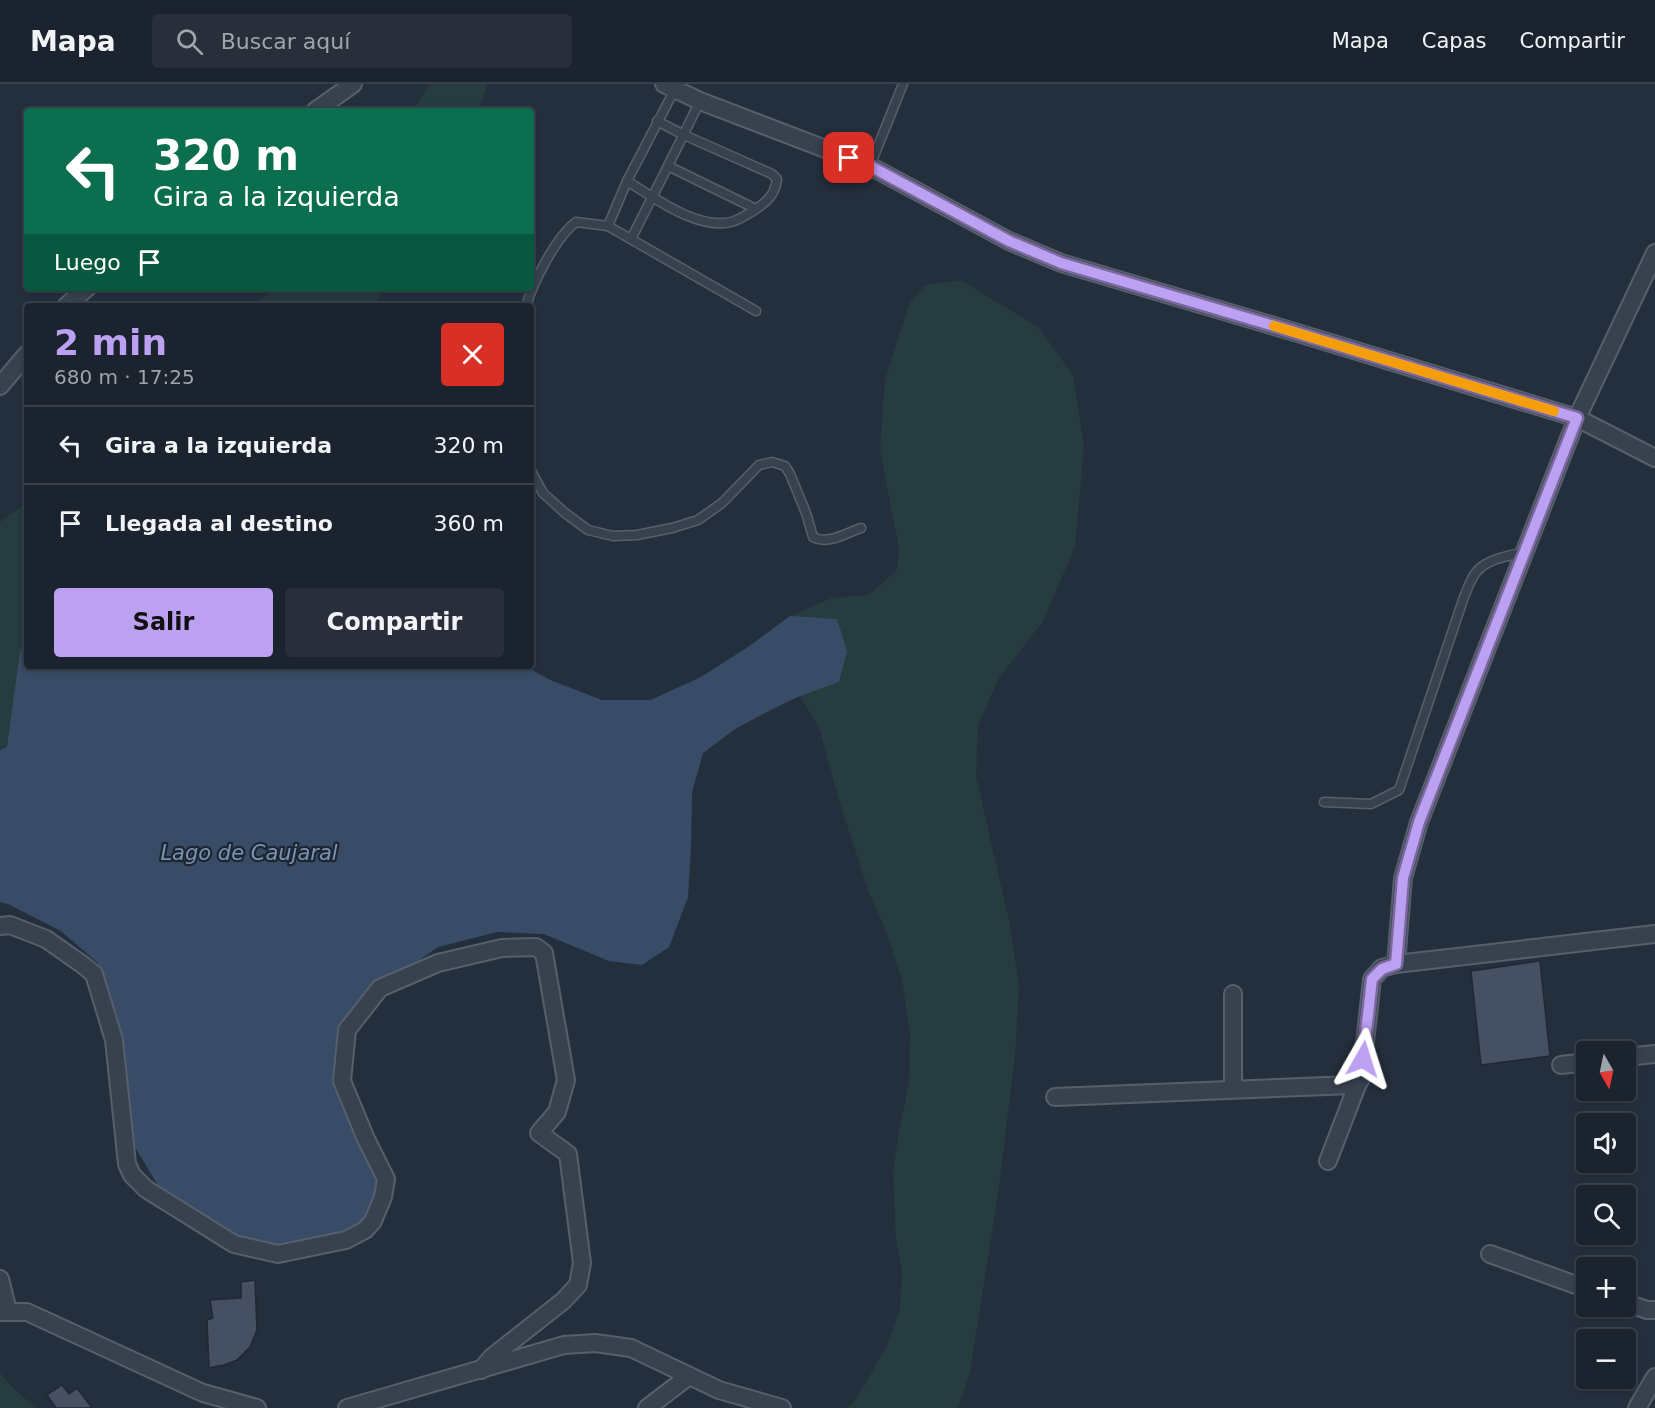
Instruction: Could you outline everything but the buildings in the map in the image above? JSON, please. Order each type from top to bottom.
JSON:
[{"type":"street","points":[[319,108],[353,84]]},
{"type":"street","points":[[669,87],[870,166],[1009,241],[1061,263],[1577,418],[1655,458]]},
{"type":"street","points":[[1396,964],[1403,878],[1419,822],[1577,418],[1655,253]]},
{"type":"street","points":[[70,303],[84,291]]},
{"type":"street","points":[[0,386],[24,358]]},
{"type":"street","points":[[0,926],[10,925],[46,939],[94,974],[114,1040],[127,1164],[132,1175],[146,1189],[234,1244],[278,1254],[346,1240],[365,1230],[379,1210],[386,1179],[366,1139],[342,1081],[347,1030],[380,988],[438,963],[502,948],[536,947],[544,953],[566,1080],[557,1112],[539,1133],[568,1154],[582,1263],[578,1285],[563,1301],[492,1357],[481,1370]]},
{"type":"street","points":[[1328,1161],[1361,1079],[1372,979],[1382,969],[1396,964],[1655,934]]},
{"type":"street","points":[[1233,994],[1233,1089]]},
{"type":"street","points":[[1636,1056],[1655,1054]]},
{"type":"street","points":[[1561,1065],[1576,1063]]},
{"type":"street","points":[[1055,1097],[1358,1083]]},
{"type":"street","points":[[1490,1254],[1576,1285]]},
{"type":"street","points":[[0,1279],[4,1312],[27,1312],[203,1393],[257,1408]]},
{"type":"street","points":[[1636,1306],[1655,1310]]},
{"type":"street","points":[[347,1408],[564,1345],[595,1343],[631,1348],[719,1390],[782,1408]]},
{"type":"street","points":[[646,1408],[689,1377]]},
{"type":"street","points":[[1637,1408],[1655,1377]]},
{"type":"street","points":[[203,1393],[213,1408]]},
{"type":"lane","points":[[870,166],[903,84]]},
{"type":"lane","points":[[608,226],[627,181],[657,121],[669,87]]},
{"type":"lane","points":[[631,239],[700,101]]},
{"type":"lane","points":[[627,181],[687,215],[713,223],[730,222],[741,218],[767,202],[773,194],[777,179],[772,174],[657,121]]},
{"type":"lane","points":[[668,166],[756,209]]},
{"type":"lane","points":[[534,284],[566,229],[576,222],[608,226],[756,311]]},
{"type":"lane","points":[[534,477],[543,494],[588,530],[613,536],[637,535],[698,520],[722,503],[759,465],[772,462],[784,466],[790,474],[813,537],[826,541],[861,528]]},
{"type":"lane","points":[[1324,802],[1371,804],[1399,790],[1464,597],[1476,571],[1489,562],[1525,552]]},
{"type":"green space","points":[[430,84],[488,84],[478,108],[414,108]]},
{"type":"green space","name":"Lago de Caujaral","points":[[961,280],[1038,327],[1073,375],[1084,446],[1075,547],[1043,621],[999,678],[978,725],[976,776],[1009,921],[1019,985],[1015,1057],[998,1194],[970,1372],[958,1408],[846,1408],[853,1403],[889,1341],[900,1308],[902,1271],[896,1239],[893,1173],[909,1084],[910,1034],[902,980],[886,931],[869,893],[838,797],[819,727],[800,696],[735,729],[703,753],[692,792],[688,897],[669,947],[642,965],[609,961],[544,934],[497,932],[438,947],[379,988],[240,1237],[135,1147],[125,1098],[118,1018],[98,963],[61,931],[0,902],[0,522],[24,504],[24,669],[530,669],[550,680],[602,700],[651,700],[701,677],[748,647],[790,616],[832,598],[869,595],[897,570],[899,548],[880,450],[885,380],[909,304],[925,285]]},
{"type":"green space","points":[[270,291],[382,291],[376,303],[254,303]]},
{"type":"green space","points":[[0,1373],[15,1390],[36,1408],[0,1408]]},
{"type":"water","name":"Lago de Caujaral","points":[[790,616],[837,619],[847,651],[839,682],[772,709],[735,729],[703,753],[692,792],[688,897],[669,947],[642,965],[609,961],[544,934],[497,932],[438,947],[379,988],[345,1028],[335,1077],[383,1179],[373,1218],[340,1238],[281,1246],[240,1237],[163,1194],[135,1147],[125,1098],[118,1018],[98,963],[61,931],[0,902],[0,750],[7,747],[20,651],[24,646],[24,669],[530,669],[550,680],[602,700],[651,700],[701,677],[748,647]]},
{"type":"slow traffic","points":[[1274,326],[1554,411]]},
{"type":"route","points":[[849,158],[870,166],[1009,241],[1061,263],[1577,418],[1419,822],[1403,878],[1396,964],[1382,969],[1372,979],[1363,1059]]}]
